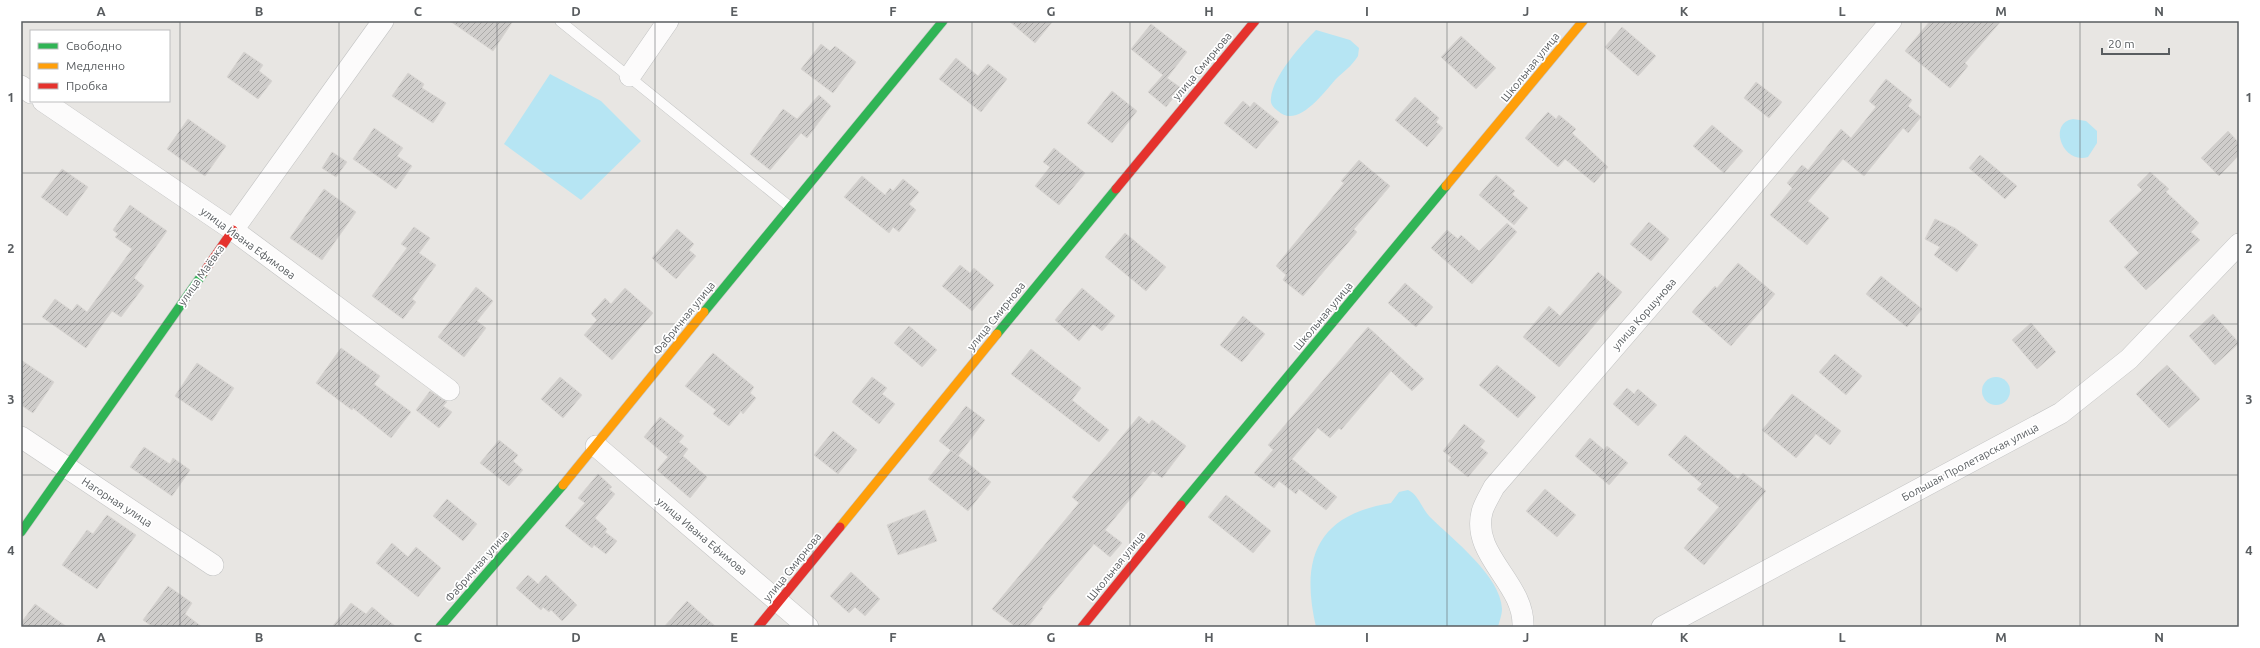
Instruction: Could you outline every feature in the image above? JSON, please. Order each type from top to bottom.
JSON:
[{"type":"street","name":"улица Маёвка","points":[[21,532],[232,230],[383,21]]},
{"type":"street","points":[[630,76],[668,21]]},
{"type":"street","name":"Фабричная улица","points":[[440,627],[596,446],[789,206],[944,21]]},
{"type":"street","name":"улица Смирнова","points":[[758,627],[1255,21]]},
{"type":"street","name":"Школьная улица","points":[[1082,627],[1254,416],[1550,63],[1583,21]]},
{"type":"street","name":"улица Коршунова","points":[[1523,627],[1515,592],[1489,553],[1480,530],[1482,511],[1494,488],[1730,213],[1891,21]]},
{"type":"street","points":[[21,86],[30,91]]},
{"type":"street","name":"улица Ивана Ефимова","points":[[44,102],[232,230],[449,390]]},
{"type":"street","name":"Большая Пролетарская улица","points":[[1662,627],[2061,412],[2128,359],[2239,244]]},
{"type":"street","name":"Нагорная улица","points":[[21,437],[213,565]]},
{"type":"street","name":"улица Ивана Ефимова","points":[[596,446],[808,627]]},
{"type":"lane","points":[[560,21],[630,76],[789,206]]},
{"type":"water","points":[[1316,30],[1350,40],[1359,48],[1358,56],[1356,60],[1309,108],[1293,116],[1285,115],[1276,110],[1271,104],[1273,89],[1289,61]]},
{"type":"water","points":[[550,74],[601,101],[641,141],[581,200],[504,144]]},
{"type":"water","points":[[2073,119],[2086,121],[2097,131],[2097,143],[2088,157],[2079,158],[2071,155],[2065,150],[2061,142],[2061,128],[2065,122]]},
{"type":"water","points":[[1996,377],[2006,381],[2010,391],[2006,401],[1996,405],[1986,401],[1982,391],[1986,381]]},
{"type":"water","points":[[1408,490],[1415,495],[1427,514],[1485,571],[1500,596],[1502,609],[1498,627],[1316,627],[1312,602],[1311,580],[1313,561],[1320,544],[1331,529],[1346,518],[1366,509],[1391,503],[1399,492]]},
{"type":"building","points":[[450,21],[513,21],[493,51]]},
{"type":"building","points":[[1009,21],[1053,21],[1035,43]]},
{"type":"building","points":[[1930,21],[2001,21],[1965,63],[1968,66],[1950,88],[1905,51]]},
{"type":"building","points":[[1151,24],[1187,52],[1167,78],[1181,88],[1166,107],[1148,92],[1163,75],[1131,49]]},
{"type":"building","points":[[1622,27],[1656,56],[1638,76],[1605,47]]},
{"type":"building","points":[[1461,36],[1496,68],[1476,89],[1441,57]]},
{"type":"building","points":[[821,44],[830,51],[835,46],[856,62],[833,93],[801,69]]},
{"type":"building","points":[[244,52],[263,65],[259,71],[272,81],[258,99],[227,77]]},
{"type":"building","points":[[956,58],[978,76],[988,64],[1007,79],[981,112],[939,79]]},
{"type":"building","points":[[408,73],[424,84],[422,88],[446,103],[433,123],[392,96]]},
{"type":"building","points":[[1886,79],[1912,100],[1908,106],[1921,117],[1908,133],[1903,128],[1864,176],[1843,159],[1808,201],[1829,218],[1807,245],[1770,215],[1792,188],[1787,183],[1802,165],[1808,170],[1841,129],[1851,138],[1876,107],[1869,101]]},
{"type":"building","points":[[1756,82],[1782,102],[1769,118],[1744,98]]},
{"type":"building","points":[[1112,91],[1137,111],[1112,143],[1087,123]]},
{"type":"building","points":[[819,95],[831,106],[807,138],[801,133],[770,170],[750,154],[783,109],[797,119]]},
{"type":"building","points":[[1415,97],[1439,118],[1436,122],[1443,128],[1427,147],[1395,120]]},
{"type":"building","points":[[1243,101],[1250,107],[1254,102],[1279,122],[1256,149],[1224,123]]},
{"type":"building","points":[[1548,112],[1556,119],[1559,115],[1576,129],[1572,133],[1608,167],[1594,183],[1565,159],[1558,167],[1525,138]]},
{"type":"building","points":[[188,119],[226,146],[205,176],[167,149]]},
{"type":"building","points":[[1712,125],[1743,151],[1724,173],[1693,146]]},
{"type":"building","points":[[374,128],[403,148],[397,156],[412,166],[396,189],[353,159]]},
{"type":"building","points":[[2228,131],[2239,143],[2239,155],[2219,176],[2201,158]]},
{"type":"building","points":[[1054,148],[1085,173],[1059,205],[1035,186],[1050,167],[1043,162]]},
{"type":"building","points":[[332,152],[347,162],[336,177],[322,168]]},
{"type":"building","points":[[1980,155],[2017,186],[2005,199],[1969,168]]},
{"type":"building","points":[[1359,160],[1390,186],[1354,229],[1357,232],[1303,296],[1283,280],[1286,275],[1276,266],[1344,183],[1341,181]]},
{"type":"building","points":[[62,169],[88,187],[67,216],[41,197]]},
{"type":"building","points":[[2150,172],[2169,189],[2166,192],[2199,223],[2191,232],[2200,240],[2146,290],[2124,267],[2139,253],[2109,221],[2142,190],[2137,185]]},
{"type":"building","points":[[1496,175],[1515,191],[1512,194],[1528,208],[1514,225],[1479,195]]},
{"type":"building","points":[[862,176],[885,195],[890,188],[893,191],[903,179],[919,192],[909,204],[916,210],[899,232],[893,227],[889,233],[844,197]]},
{"type":"building","points":[[324,189],[356,212],[322,260],[290,238]]},
{"type":"building","points":[[130,205],[167,231],[134,278],[144,286],[121,317],[112,311],[86,348],[42,317],[55,299],[72,311],[77,304],[87,312],[132,249],[115,237],[118,234],[113,230]]},
{"type":"building","points":[[1935,219],[1955,228],[1978,245],[1957,272],[1934,255],[1940,247],[1925,239]]},
{"type":"building","points":[[1649,222],[1669,239],[1651,261],[1630,244]]},
{"type":"building","points":[[1507,223],[1517,232],[1472,284],[1431,248],[1447,230],[1458,239],[1461,235],[1479,251]]},
{"type":"building","points":[[414,227],[430,238],[419,253],[436,265],[412,299],[416,302],[403,319],[372,296],[407,248],[401,244]]},
{"type":"building","points":[[677,229],[694,244],[689,250],[696,256],[676,279],[652,258]]},
{"type":"building","points":[[1125,233],[1166,267],[1146,291],[1105,257]]},
{"type":"building","points":[[1738,263],[1775,294],[1731,346],[1692,312],[1715,286],[1717,288]]},
{"type":"building","points":[[960,265],[970,273],[974,268],[994,285],[972,311],[942,286]]},
{"type":"building","points":[[1598,272],[1622,292],[1559,367],[1523,337],[1549,306],[1560,316]]},
{"type":"building","points":[[1881,276],[1922,309],[1907,327],[1866,294]]},
{"type":"building","points":[[1405,283],[1433,307],[1416,327],[1388,303]]},
{"type":"building","points":[[476,287],[493,301],[477,321],[486,328],[464,357],[438,337]]},
{"type":"building","points":[[625,288],[653,313],[612,360],[584,335],[597,320],[591,314],[605,298],[611,304]]},
{"type":"building","points":[[1082,288],[1115,316],[1102,331],[1093,324],[1079,341],[1055,320]]},
{"type":"building","points":[[2213,314],[2239,343],[2215,365],[2189,336]]},
{"type":"building","points":[[1243,316],[1265,334],[1242,362],[1220,345]]},
{"type":"building","points":[[2031,323],[2056,352],[2037,369],[2012,340]]},
{"type":"building","points":[[909,326],[937,350],[922,367],[894,343]]},
{"type":"building","points":[[1368,327],[1424,379],[1412,391],[1391,371],[1341,430],[1339,428],[1330,438],[1318,428],[1292,459],[1337,497],[1326,510],[1299,489],[1296,494],[1279,481],[1274,488],[1254,473],[1273,450],[1268,445]]},
{"type":"building","points":[[341,348],[380,376],[374,384],[411,412],[391,438],[353,408],[352,410],[316,383]]},
{"type":"building","points":[[1031,349],[1081,388],[1072,400],[1109,430],[1099,442],[1011,374]]},
{"type":"building","points":[[713,353],[754,387],[750,393],[756,398],[743,414],[741,411],[729,426],[713,414],[716,410],[685,386]]},
{"type":"building","points":[[1835,354],[1862,376],[1846,395],[1819,372]]},
{"type":"building","points":[[21,360],[54,382],[33,413],[21,405]]},
{"type":"building","points":[[197,363],[234,388],[212,421],[175,396]]},
{"type":"building","points":[[1497,365],[1536,397],[1518,418],[1479,385]]},
{"type":"building","points":[[2167,365],[2200,399],[2169,428],[2136,394]]},
{"type":"building","points":[[560,377],[582,395],[563,418],[541,399]]},
{"type":"building","points":[[872,377],[887,388],[882,394],[895,404],[879,424],[852,402]]},
{"type":"building","points":[[1627,388],[1634,394],[1638,389],[1657,405],[1638,426],[1613,404]]},
{"type":"building","points":[[430,391],[447,402],[443,406],[452,412],[439,428],[416,410]]},
{"type":"building","points":[[1792,394],[1841,431],[1830,445],[1816,434],[1796,458],[1762,430]]},
{"type":"building","points":[[966,406],[985,420],[958,456],[939,441]]},
{"type":"building","points":[[1139,416],[1149,424],[1152,420],[1186,446],[1162,478],[1153,471],[1105,530],[1122,543],[1110,557],[1094,544],[1042,607],[1043,608],[1028,627],[1016,627],[992,609],[1079,503],[1072,497]]},
{"type":"building","points":[[660,417],[684,436],[679,442],[688,449],[683,456],[707,477],[690,498],[657,470],[668,457],[644,437]]},
{"type":"building","points":[[1464,424],[1485,441],[1480,447],[1488,453],[1468,477],[1448,461],[1451,457],[1443,451]]},
{"type":"building","points":[[833,431],[857,450],[838,474],[814,455]]},
{"type":"building","points":[[1685,435],[1738,479],[1743,473],[1766,491],[1704,565],[1684,548],[1719,507],[1697,489],[1702,484],[1668,455]]},
{"type":"building","points":[[1590,438],[1604,450],[1607,446],[1628,463],[1609,485],[1575,456]]},
{"type":"building","points":[[499,440],[518,455],[513,461],[523,470],[509,486],[480,463]]},
{"type":"building","points":[[144,447],[170,464],[173,458],[190,470],[172,496],[130,467]]},
{"type":"building","points":[[951,450],[991,482],[968,511],[928,479]]},
{"type":"building","points":[[598,474],[612,487],[609,489],[615,494],[595,518],[607,529],[605,532],[617,541],[606,554],[594,545],[592,548],[565,526],[585,503],[578,498]]},
{"type":"building","points":[[1545,489],[1576,515],[1557,537],[1526,511]]},
{"type":"building","points":[[1226,495],[1271,531],[1253,553],[1208,517]]},
{"type":"building","points":[[447,499],[477,524],[463,541],[433,516]]},
{"type":"building","points":[[925,510],[937,541],[898,555],[887,525]]},
{"type":"building","points":[[107,515],[136,535],[97,589],[62,565],[87,530],[93,534]]},
{"type":"building","points":[[392,543],[408,557],[416,547],[441,568],[418,597],[376,563]]},
{"type":"building","points":[[851,572],[880,599],[865,616],[855,607],[849,613],[830,596]]},
{"type":"building","points":[[528,575],[538,584],[546,575],[577,605],[562,621],[551,610],[549,612],[543,607],[541,610],[516,588]]},
{"type":"building","points":[[168,586],[192,603],[185,614],[202,627],[153,627],[143,620]]},
{"type":"building","points":[[687,601],[716,627],[664,627]]},
{"type":"building","points":[[351,603],[366,614],[372,607],[396,627],[332,627]]},
{"type":"building","points":[[35,604],[67,627],[21,627],[21,623]]},
{"type":"traffic: fast","points":[[704,312],[943,21]]},
{"type":"traffic: fast","points":[[1181,505],[1446,186]]},
{"type":"traffic: fast","points":[[997,334],[1116,189]]},
{"type":"traffic: fast","points":[[21,532],[204,272]]},
{"type":"traffic: fast","points":[[440,627],[563,485]]},
{"type":"traffic: slow","points":[[1446,186],[1583,21]]},
{"type":"traffic: slow","points":[[563,485],[704,312]]},
{"type":"traffic: slow","points":[[840,527],[997,334]]},
{"type":"traffic: jam","points":[[1116,189],[1255,21]]},
{"type":"traffic: jam","points":[[204,272],[233,230]]},
{"type":"traffic: jam","points":[[1082,627],[1181,505]]},
{"type":"traffic: jam","points":[[758,627],[840,527]]}]
